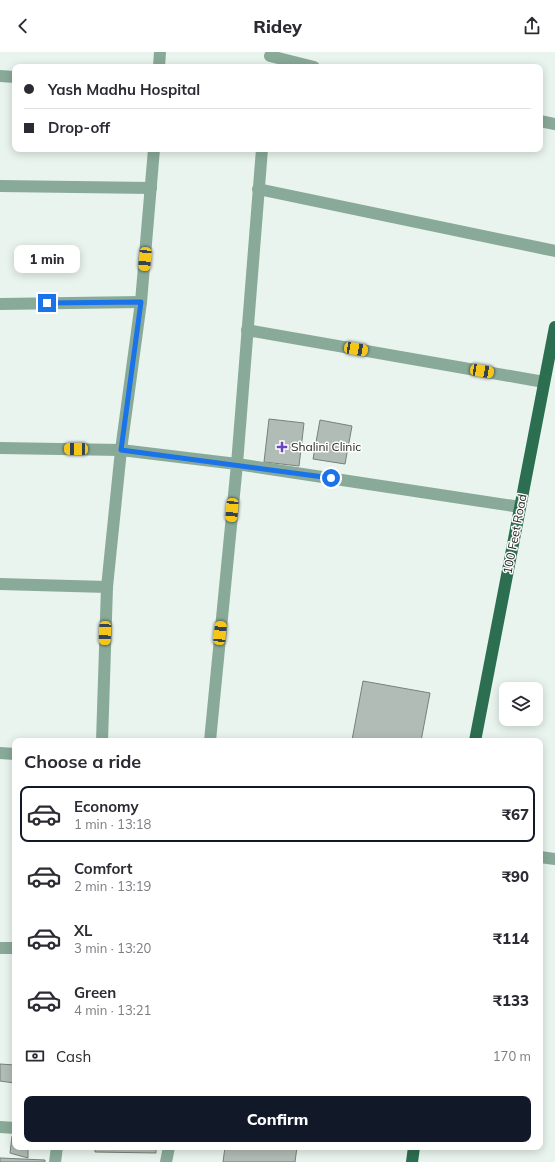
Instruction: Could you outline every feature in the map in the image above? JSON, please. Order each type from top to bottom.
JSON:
[{"type":"main road","name":"100 Feet Road","points":[[476,738],[555,327]]},
{"type":"main road","points":[[412,1162],[414,1150]]},
{"type":"street","points":[[159,64],[160,52]]},
{"type":"street","points":[[270,58],[299,64]]},
{"type":"street","points":[[0,76],[12,76]]},
{"type":"street","points":[[543,122],[555,124]]},
{"type":"street","points":[[102,738],[107,587],[121,450],[141,302],[154,152]]},
{"type":"street","points":[[210,738],[237,464],[262,152]]},
{"type":"street","points":[[0,186],[151,188]]},
{"type":"street","points":[[258,189],[555,251]]},
{"type":"street","points":[[0,304],[141,302]]},
{"type":"street","points":[[247,330],[544,382]]},
{"type":"street","points":[[0,448],[121,450],[237,464],[520,507]]},
{"type":"street","points":[[0,584],[107,587]]},
{"type":"street","points":[[0,753],[12,754]]},
{"type":"street","points":[[543,857],[555,859]]},
{"type":"street","points":[[0,948],[12,948]]},
{"type":"street","points":[[0,1127],[12,1128]]},
{"type":"street","points":[[55,1162],[56,1150]]},
{"type":"street","points":[[166,1162],[168,1150]]},
{"type":"building","points":[[269,419],[304,423],[299,466],[264,462]]},
{"type":"building","points":[[320,420],[352,426],[345,464],[313,459]]},
{"type":"building","points":[[363,681],[430,693],[422,738],[352,738]]},
{"type":"building","points":[[0,1064],[12,1065],[12,1083],[0,1081]]},
{"type":"building","points":[[12,1136],[12,1150],[28,1150],[28,1158],[10,1153]]},
{"type":"building","points":[[95,1150],[156,1150],[156,1153],[95,1152]]},
{"type":"building","points":[[225,1150],[297,1150],[295,1162],[223,1162]]},
{"type":"building","points":[[0,1158],[45,1160],[45,1162],[0,1162]]},
{"type":"place","name":"Shalini Clinic","points":[[282,447]]},
{"type":"route","points":[[47,303],[141,302],[121,450],[237,464],[331,478]]}]
